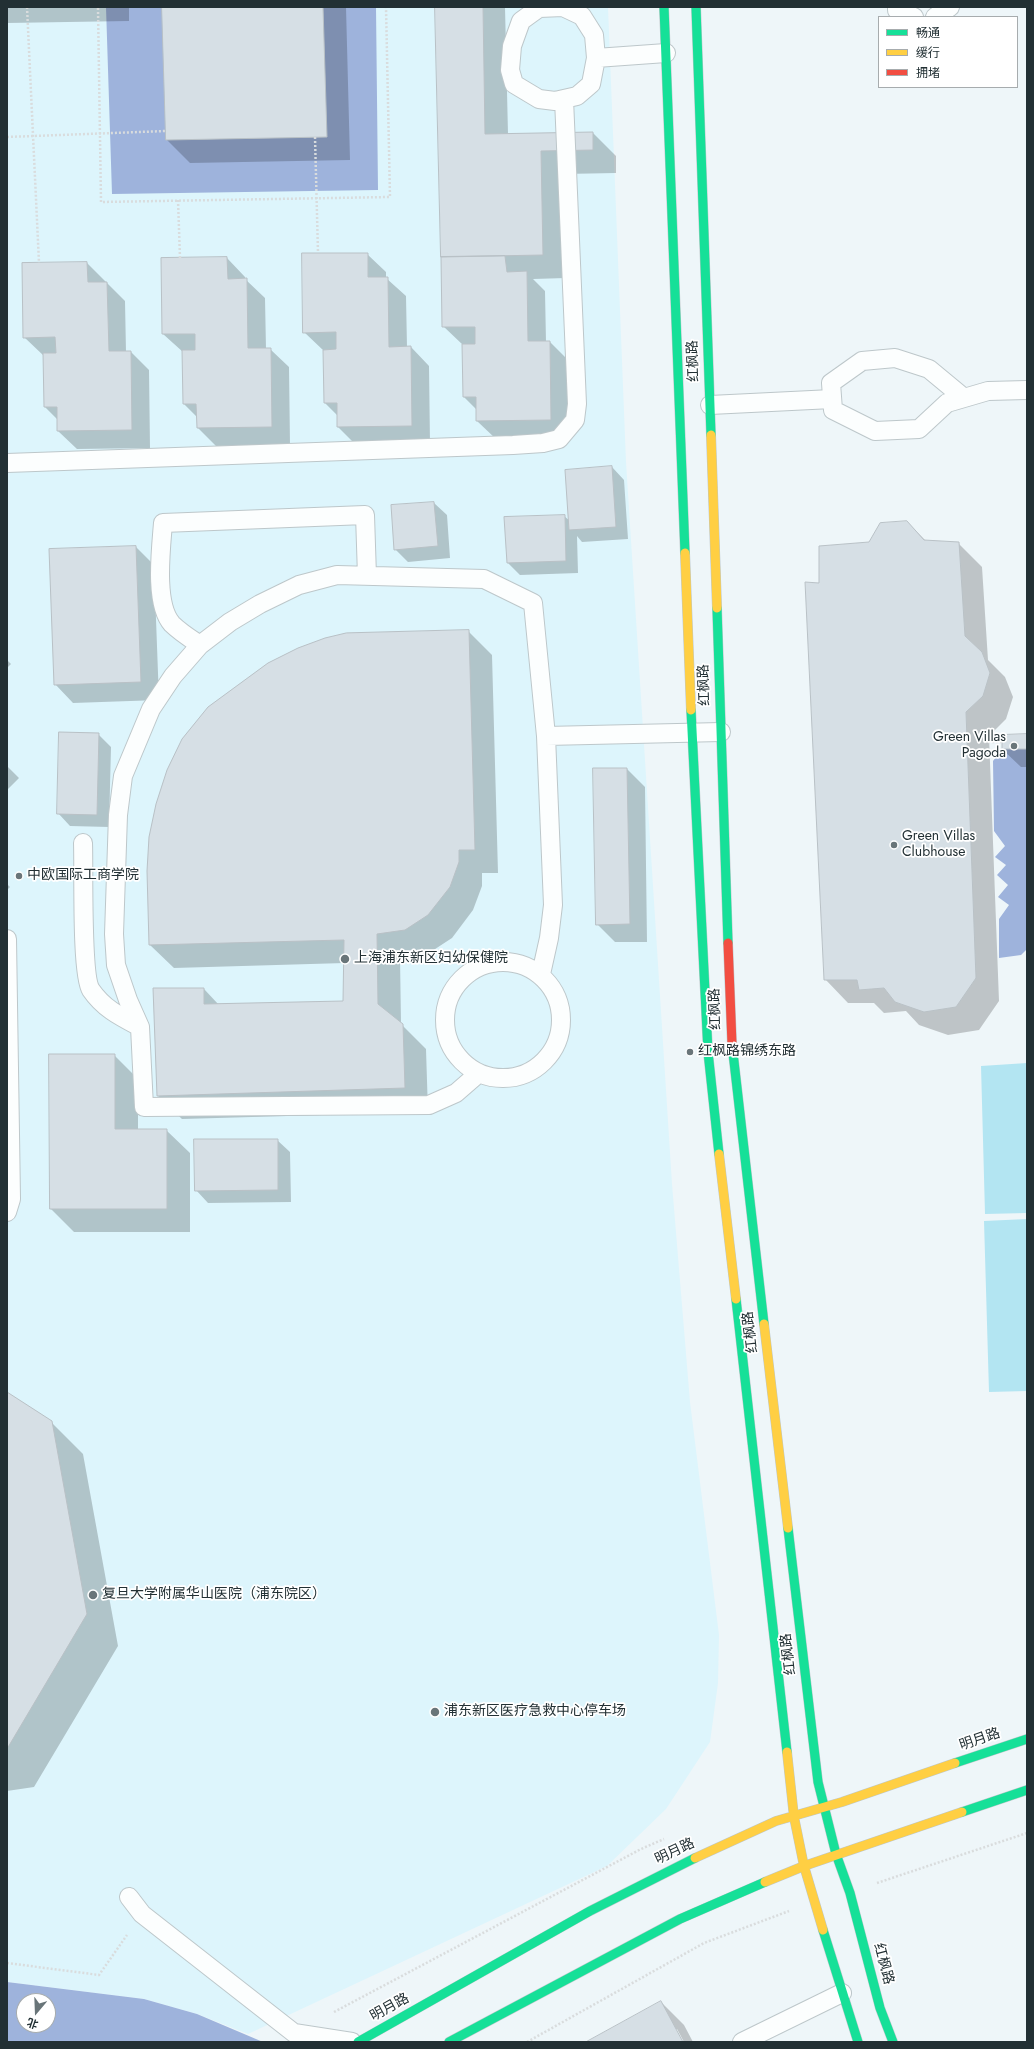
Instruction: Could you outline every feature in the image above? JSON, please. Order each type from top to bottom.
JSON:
[{"type":"street","name":"红枫路","points":[[664,7],[692,733],[708,1052],[794,1817],[804,1866],[858,2042]]},
{"type":"street","name":"红枫路","points":[[696,7],[732,1051],[817,1774],[836,1854],[850,1893],[880,2008],[893,2042]]},
{"type":"street","name":"明月路","points":[[358,2042],[584,1915],[665,1872],[776,1821],[794,1817],[1027,1739]]},
{"type":"street","points":[[449,2042],[680,1919],[804,1866],[836,1854],[1027,1790]]},
{"type":"lane","points":[[562,7],[582,16],[594,35],[596,58],[591,84],[577,96],[555,101],[539,99],[514,84],[510,70],[512,46],[521,22],[539,8],[562,7]]},
{"type":"lane","points":[[897,7],[897,10],[912,16]]},
{"type":"lane","points":[[936,16],[950,7]]},
{"type":"lane","points":[[596,58],[666,52]]},
{"type":"lane","points":[[7,463],[513,445],[543,443],[559,439],[576,420],[577,404],[564,99]]},
{"type":"lane","points":[[964,398],[929,369],[895,358],[862,361],[831,382],[832,410],[875,431],[919,429],[946,403],[964,398],[988,391],[1027,390]]},
{"type":"lane","points":[[710,405],[832,399]]},
{"type":"lane","points":[[200,645],[172,624],[162,601],[160,568],[162,524],[364,515],[367,576]]},
{"type":"lane","points":[[479,1073],[456,1093],[430,1105],[144,1107],[140,1027],[128,1000],[116,965],[114,934],[118,815],[122,776],[151,709],[173,676],[200,645],[230,622],[260,604],[299,585],[337,575],[484,579],[533,603],[546,736],[553,905],[549,938],[541,974]]},
{"type":"lane","points":[[546,736],[721,732]]},
{"type":"lane","points":[[83,843],[86,967],[90,989],[108,1010],[140,1027]]},
{"type":"lane","points":[[7,939],[8,1122],[11,1199],[7,1212]]},
{"type":"lane","points":[[504,961],[523,964],[541,974],[553,988],[560,1005],[562,1024],[558,1042],[548,1058],[533,1070],[516,1077],[497,1078],[479,1073],[463,1061],[459,1056],[451,1045],[445,1027],[446,1007],[453,988],[467,974],[484,964],[504,961]]},
{"type":"lane","points":[[129,1897],[142,1914],[294,2032],[352,2042]]},
{"type":"lane","points":[[742,2042],[842,1993]]},
{"type":"path","points":[[27,7],[39,263]]},
{"type":"path","points":[[98,8],[101,202],[390,197],[386,7]]},
{"type":"path","points":[[7,136],[100,135],[166,131]]},
{"type":"path","points":[[315,137],[318,253]]},
{"type":"path","points":[[178,200],[180,258]]},
{"type":"path","points":[[984,742],[1002,742]]},
{"type":"path","points":[[850,1893],[1027,1833]]},
{"type":"path","points":[[527,2042],[704,1942],[815,1902]]},
{"type":"path","points":[[7,1963],[99,1974],[142,1914]]},
{"type":"shaded area","points":[[7,7],[608,7],[626,462],[672,1184],[690,1402],[719,1635],[718,1683],[710,1742],[666,1809],[607,1866],[248,2034],[197,2014],[144,1999],[7,1982]]},
{"type":"shaded area","points":[[106,7],[162,7],[166,140],[315,137],[323,7],[376,7],[378,190],[112,194]]},
{"type":"shaded area","points":[[1002,749],[1027,749],[1027,949],[1021,955],[999,958],[999,919],[1009,905],[998,897],[1008,885],[997,875],[1006,865],[995,857],[1005,846],[994,831],[993,761]]},
{"type":"shaded area","points":[[1027,1063],[1027,1213],[985,1214],[981,1066]]},
{"type":"shaded area","points":[[1027,1219],[1027,1391],[989,1392],[984,1221]]},
{"type":"shaded area","points":[[7,1982],[144,1999],[197,2014],[263,2042],[7,2042]]},
{"type":"building","points":[[162,7],[323,7],[327,137],[166,140]]},
{"type":"building","points":[[435,7],[483,7],[485,134],[593,132],[593,150],[541,151],[543,255],[441,257]]},
{"type":"building","points":[[302,253],[368,253],[368,277],[388,277],[389,347],[411,346],[412,426],[337,427],[337,403],[324,403],[323,350],[336,349],[336,332],[303,333]]},
{"type":"building","points":[[505,256],[507,272],[527,271],[528,341],[550,341],[551,420],[476,421],[476,397],[463,397],[462,344],[475,344],[475,327],[442,327],[441,257]]},
{"type":"building","points":[[227,257],[228,279],[247,278],[248,348],[271,348],[272,427],[197,428],[196,404],[183,404],[182,350],[195,350],[195,334],[162,334],[161,258]]},
{"type":"building","points":[[87,262],[88,282],[107,282],[109,351],[131,351],[132,430],[57,431],[57,407],[44,407],[43,353],[56,353],[55,337],[23,338],[22,263]]},
{"type":"building","points":[[612,466],[616,527],[569,530],[565,470]]},
{"type":"building","points":[[434,502],[438,546],[394,550],[391,505]]},
{"type":"building","points":[[565,515],[566,561],[507,563],[504,517]]},
{"type":"building","name":"Green Villas Clubhouse","points":[[907,521],[924,540],[959,542],[965,636],[982,652],[990,673],[983,696],[966,712],[976,978],[956,1007],[924,1012],[895,1002],[884,988],[859,990],[857,980],[824,980],[805,582],[819,583],[819,546],[869,542],[880,523]]},
{"type":"building","points":[[136,546],[141,682],[54,685],[49,549]]},
{"type":"building","points":[[469,630],[475,850],[459,850],[459,862],[450,887],[428,915],[405,930],[377,934],[378,1004],[403,1024],[405,1088],[157,1096],[153,988],[204,988],[204,1004],[343,1001],[344,940],[149,945],[147,871],[149,837],[156,804],[167,770],[182,739],[208,707],[268,663],[298,648],[325,638],[346,633]]},
{"type":"building","points":[[59,732],[99,733],[97,815],[57,814]]},
{"type":"building","name":"Green Villas Pagoda","points":[[1027,734],[1027,749],[1002,749],[1002,735]]},
{"type":"building","points":[[593,768],[627,768],[630,924],[596,925]]},
{"type":"building","points":[[49,1054],[115,1054],[115,1129],[167,1129],[167,1209],[50,1209]]},
{"type":"building","points":[[194,1139],[278,1139],[278,1190],[195,1191]]},
{"type":"building","points":[[7,1392],[52,1421],[87,1614],[7,1749]]},
{"type":"building","points":[[661,2001],[683,2042],[586,2042]]},
{"type":"traffic: fast","points":[[664,7],[685,553]]},
{"type":"traffic: fast","points":[[696,7],[711,435]]},
{"type":"traffic: fast","points":[[717,608],[728,943]]},
{"type":"traffic: fast","points":[[691,710],[708,1052],[719,1154]]},
{"type":"traffic: fast","points":[[732,1044],[764,1324]]},
{"type":"traffic: fast","points":[[736,1299],[787,1752]]},
{"type":"traffic: fast","points":[[788,1528],[818,1782],[836,1854],[850,1893],[880,2008],[893,2042]]},
{"type":"traffic: fast","points":[[955,1763],[1027,1739]]},
{"type":"traffic: fast","points":[[962,1812],[1027,1790]]},
{"type":"traffic: fast","points":[[358,2042],[590,1911],[695,1858]]},
{"type":"traffic: fast","points":[[449,2042],[680,1919],[765,1882]]},
{"type":"traffic: fast","points":[[823,1930],[858,2042]]},
{"type":"traffic: slow","points":[[711,435],[717,608]]},
{"type":"traffic: slow","points":[[685,553],[691,710]]},
{"type":"traffic: slow","points":[[719,1154],[736,1299]]},
{"type":"traffic: slow","points":[[764,1324],[788,1528]]},
{"type":"traffic: slow","points":[[787,1752],[794,1817],[804,1866],[823,1930]]},
{"type":"traffic: slow","points":[[695,1858],[776,1821],[842,1802],[955,1763]]},
{"type":"traffic: slow","points":[[765,1882],[804,1866],[962,1812]]},
{"type":"traffic: jam","points":[[728,943],[732,1044]]},
{"type":"place","name":"Green Villas Pagoda","points":[[1014,746]]},
{"type":"place","name":"Green Villas Clubhouse","points":[[894,845]]},
{"type":"place","name":"中欧国际工商学院","points":[[19,876]]},
{"type":"place","name":"上海浦东新区妇幼保健院","points":[[345,959]]},
{"type":"place","name":"红枫路锦绣东路","points":[[690,1052]]},
{"type":"place","name":"复旦大学附属华山医院（浦东院区）","points":[[93,1595]]},
{"type":"place","name":"浦东新区医疗急救中心停车场","points":[[435,1712]]}]
